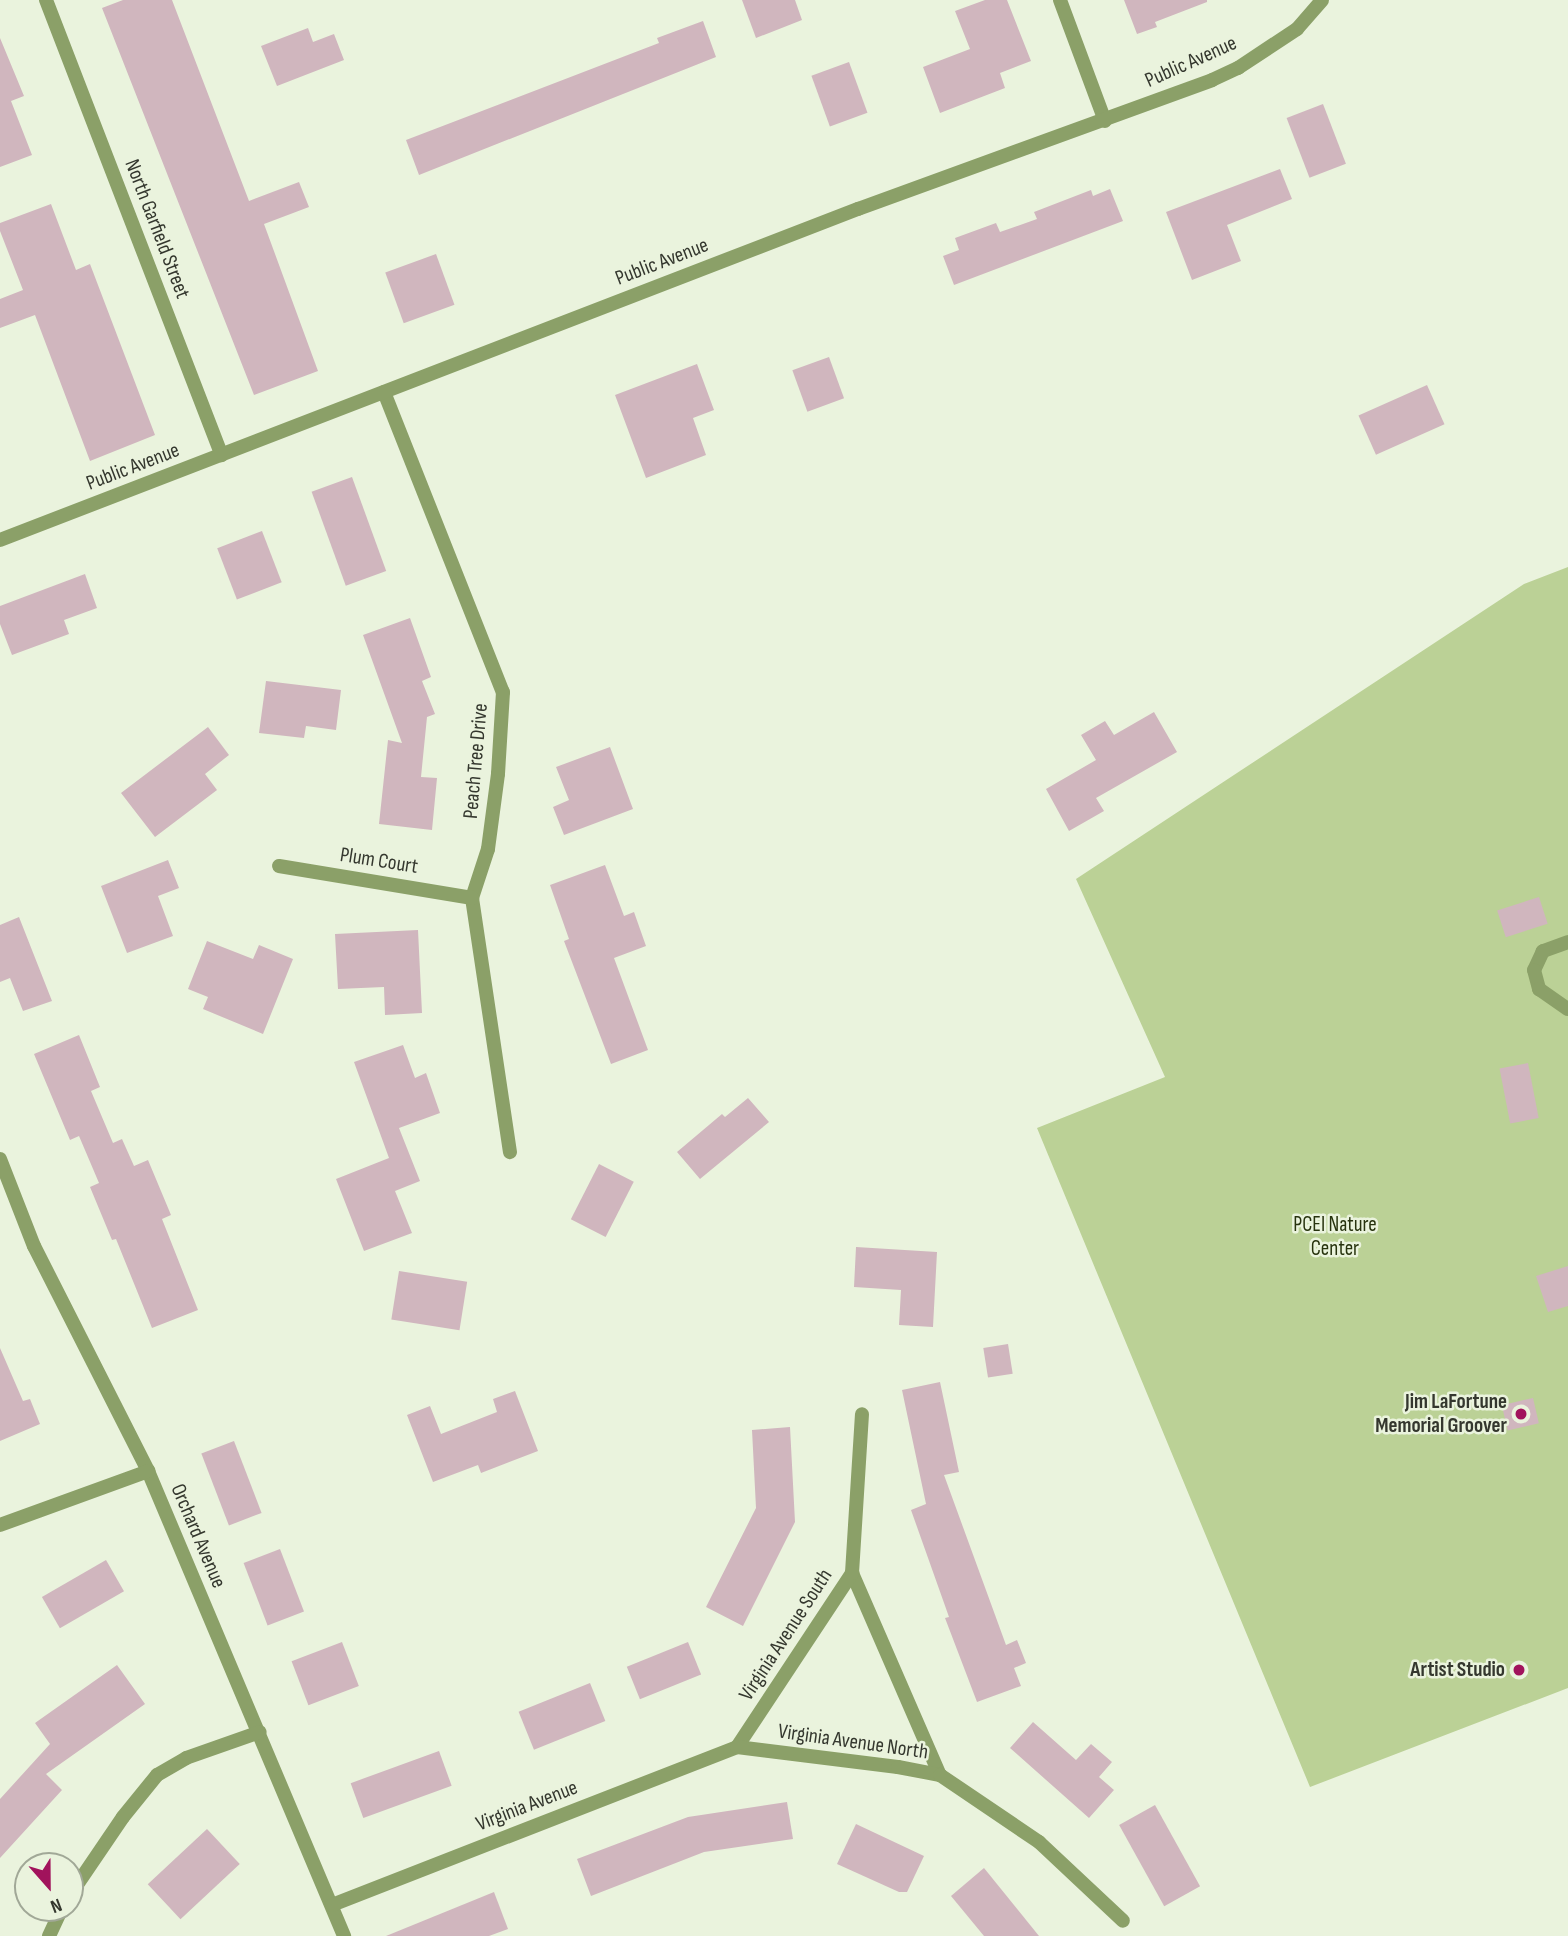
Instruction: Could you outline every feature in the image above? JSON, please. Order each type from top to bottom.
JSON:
[{"type":"street","name":"North Garfield Street","points":[[46,0],[222,455]]},
{"type":"street","points":[[1060,0],[1105,121]]},
{"type":"street","name":"Public Avenue","points":[[0,540],[858,209],[1105,121],[1238,68],[1297,29],[1319,2]]},
{"type":"street","name":"Peach Tree Drive","points":[[384,392],[503,691],[498,774],[488,849],[472,898],[510,1152]]},
{"type":"street","name":"Plum Court","points":[[279,866],[472,898]]},
{"type":"street","points":[[1568,942],[1543,951],[1534,970],[1539,989],[1568,1010]]},
{"type":"street","name":"Orchard Avenue","points":[[0,1158],[34,1246],[148,1471],[345,1936]]},
{"type":"street","name":"Virginia Avenue South","points":[[737,1748],[852,1573],[862,1414]]},
{"type":"street","points":[[0,1525],[148,1471]]},
{"type":"street","points":[[852,1573],[940,1775]]},
{"type":"street","points":[[84,1874],[123,1816],[157,1775],[186,1758],[260,1732]]},
{"type":"street","name":"Virginia Avenue North","points":[[737,1748],[898,1767],[940,1775],[1039,1843],[1076,1874],[1123,1921]]},
{"type":"street","name":"Virginia Avenue","points":[[332,1905],[737,1748]]},
{"type":"green space","name":"PCEI Nature Center","points":[[1568,567],[1568,1688],[1310,1787],[1037,1128],[1165,1077],[1076,879],[1524,584]]},
{"type":"building","points":[[123,0],[172,0],[249,201],[299,182],[309,207],[264,224],[318,371],[254,395],[102,8]]},
{"type":"building","points":[[742,0],[795,0],[802,20],[756,38]]},
{"type":"building","points":[[985,0],[1007,0],[1031,61],[1000,73],[1005,88],[940,113],[923,67],[970,49],[955,11]]},
{"type":"building","points":[[1124,0],[1207,2],[1155,22],[1157,27],[1137,34]]},
{"type":"building","points":[[703,21],[716,57],[419,175],[406,140],[659,43],[657,38]]},
{"type":"building","points":[[308,28],[313,42],[334,34],[344,60],[277,86],[261,46]]},
{"type":"building","points":[[0,38],[24,96],[11,101],[32,155],[0,167]]},
{"type":"building","points":[[849,62],[867,113],[830,126],[811,76]]},
{"type":"building","points":[[1323,104],[1346,164],[1310,178],[1287,118]]},
{"type":"building","points":[[1280,169],[1292,199],[1227,225],[1241,261],[1192,280],[1166,212]]},
{"type":"building","points":[[1110,189],[1123,221],[954,285],[943,256],[959,250],[955,238],[996,223],[1000,232],[1037,219],[1034,212],[1091,190],[1093,196]]},
{"type":"building","points":[[51,204],[76,270],[90,264],[155,435],[90,461],[35,315],[0,328],[0,299],[23,290],[0,231],[0,223]]},
{"type":"building","points":[[436,254],[454,305],[404,323],[385,272]]},
{"type":"building","points":[[829,357],[844,398],[807,412],[792,370]]},
{"type":"building","points":[[697,364],[714,410],[693,418],[706,455],[646,478],[615,395]]},
{"type":"building","points":[[1427,385],[1444,424],[1376,455],[1358,416]]},
{"type":"building","points":[[352,477],[386,571],[346,586],[312,492]]},
{"type":"building","points":[[262,531],[282,582],[237,600],[217,548]]},
{"type":"building","points":[[85,574],[97,608],[64,620],[69,634],[12,655],[0,624],[0,606]]},
{"type":"building","points":[[410,618],[431,677],[422,681],[435,714],[427,717],[421,777],[437,778],[432,830],[379,824],[388,740],[402,743],[363,635]]},
{"type":"building","points":[[266,681],[341,690],[336,730],[306,726],[304,738],[259,733]]},
{"type":"building","points":[[1154,712],[1177,752],[1096,798],[1104,811],[1069,831],[1046,789],[1096,760],[1081,735],[1105,721],[1114,735]]},
{"type":"building","points":[[208,727],[229,755],[205,774],[217,790],[155,837],[121,793]]},
{"type":"building","points":[[610,747],[633,809],[564,835],[553,807],[569,800],[556,767]]},
{"type":"building","points":[[168,860],[179,888],[158,896],[173,936],[127,953],[101,886]]},
{"type":"building","points":[[605,865],[624,916],[634,912],[646,946],[614,958],[648,1050],[611,1064],[564,941],[569,939],[550,885]]},
{"type":"building","points":[[1539,897],[1548,924],[1506,937],[1497,911]]},
{"type":"building","points":[[19,917],[52,1001],[23,1011],[10,978],[0,982],[0,925]]},
{"type":"building","points":[[418,930],[422,1013],[385,1015],[384,987],[338,989],[335,934]]},
{"type":"building","points":[[207,941],[253,959],[259,945],[293,959],[263,1034],[203,1009],[208,997],[188,989]]},
{"type":"building","points":[[79,1035],[100,1087],[91,1091],[113,1143],[122,1139],[134,1166],[148,1160],[171,1215],[162,1219],[198,1310],[152,1328],[116,1239],[112,1240],[90,1187],[99,1183],[79,1136],[70,1140],[34,1054]]},
{"type":"building","points":[[403,1045],[415,1078],[426,1073],[440,1113],[399,1128],[420,1181],[395,1191],[412,1233],[364,1251],[336,1179],[389,1158],[354,1062]]},
{"type":"building","points":[[1528,1063],[1539,1118],[1510,1124],[1500,1069]]},
{"type":"building","points":[[748,1098],[769,1122],[700,1179],[677,1152],[722,1114],[725,1117]]},
{"type":"building","points":[[599,1164],[634,1182],[606,1237],[571,1219]]},
{"type":"building","points":[[856,1247],[937,1252],[933,1327],[899,1325],[901,1290],[854,1287]]},
{"type":"building","points":[[1568,1266],[1568,1306],[1548,1312],[1536,1276]]},
{"type":"building","points":[[399,1271],[467,1282],[459,1330],[391,1319]]},
{"type":"building","points":[[1008,1344],[1013,1374],[988,1378],[983,1348]]},
{"type":"building","points":[[0,1348],[23,1401],[30,1399],[40,1424],[0,1441]]},
{"type":"building","points":[[940,1382],[959,1472],[944,1475],[1006,1645],[1017,1640],[1026,1663],[1014,1668],[1021,1686],[977,1702],[945,1618],[949,1617],[911,1510],[926,1504],[902,1390]]},
{"type":"building","points":[[515,1391],[538,1451],[481,1473],[478,1465],[433,1482],[407,1415],[430,1406],[441,1434],[497,1412],[493,1399]]},
{"type":"building","name":"Jim LaFortune Memorial Groover","points":[[1533,1398],[1539,1423],[1508,1431],[1502,1405]]},
{"type":"building","points":[[790,1427],[795,1522],[743,1626],[706,1607],[756,1508],[752,1430]]},
{"type":"building","points":[[234,1441],[262,1513],[229,1525],[201,1454]]},
{"type":"building","points":[[280,1549],[304,1612],[268,1626],[244,1563]]},
{"type":"building","points":[[106,1560],[124,1591],[60,1628],[42,1597]]},
{"type":"building","points":[[342,1642],[359,1686],[308,1705],[292,1661]]},
{"type":"building","points":[[688,1642],[701,1674],[640,1699],[627,1667]]},
{"type":"building","points":[[117,1665],[145,1704],[46,1774],[62,1790],[0,1858],[0,1799],[50,1744],[35,1723]]},
{"type":"building","points":[[590,1683],[605,1721],[534,1750],[519,1712]]},
{"type":"building","points":[[1033,1722],[1076,1760],[1091,1744],[1112,1762],[1099,1777],[1114,1790],[1089,1818],[1010,1748]]},
{"type":"building","points":[[439,1751],[452,1786],[363,1818],[351,1783]]},
{"type":"building","points":[[787,1802],[793,1839],[704,1852],[591,1896],[577,1859],[688,1817]]},
{"type":"building","points":[[1155,1805],[1200,1886],[1164,1906],[1119,1825]]},
{"type":"building","points":[[856,1824],[924,1856],[907,1892],[899,1892],[837,1864]]},
{"type":"building","points":[[207,1829],[240,1864],[180,1919],[148,1884]]},
{"type":"building","points":[[984,1868],[1039,1936],[984,1936],[951,1896]]},
{"type":"building","points":[[494,1892],[508,1929],[489,1936],[386,1936]]},
{"type":"place","name":"Jim LaFortune Memorial Groover","points":[[1521,1414]]},
{"type":"place","name":"Artist Studio","points":[[1519,1670]]}]
